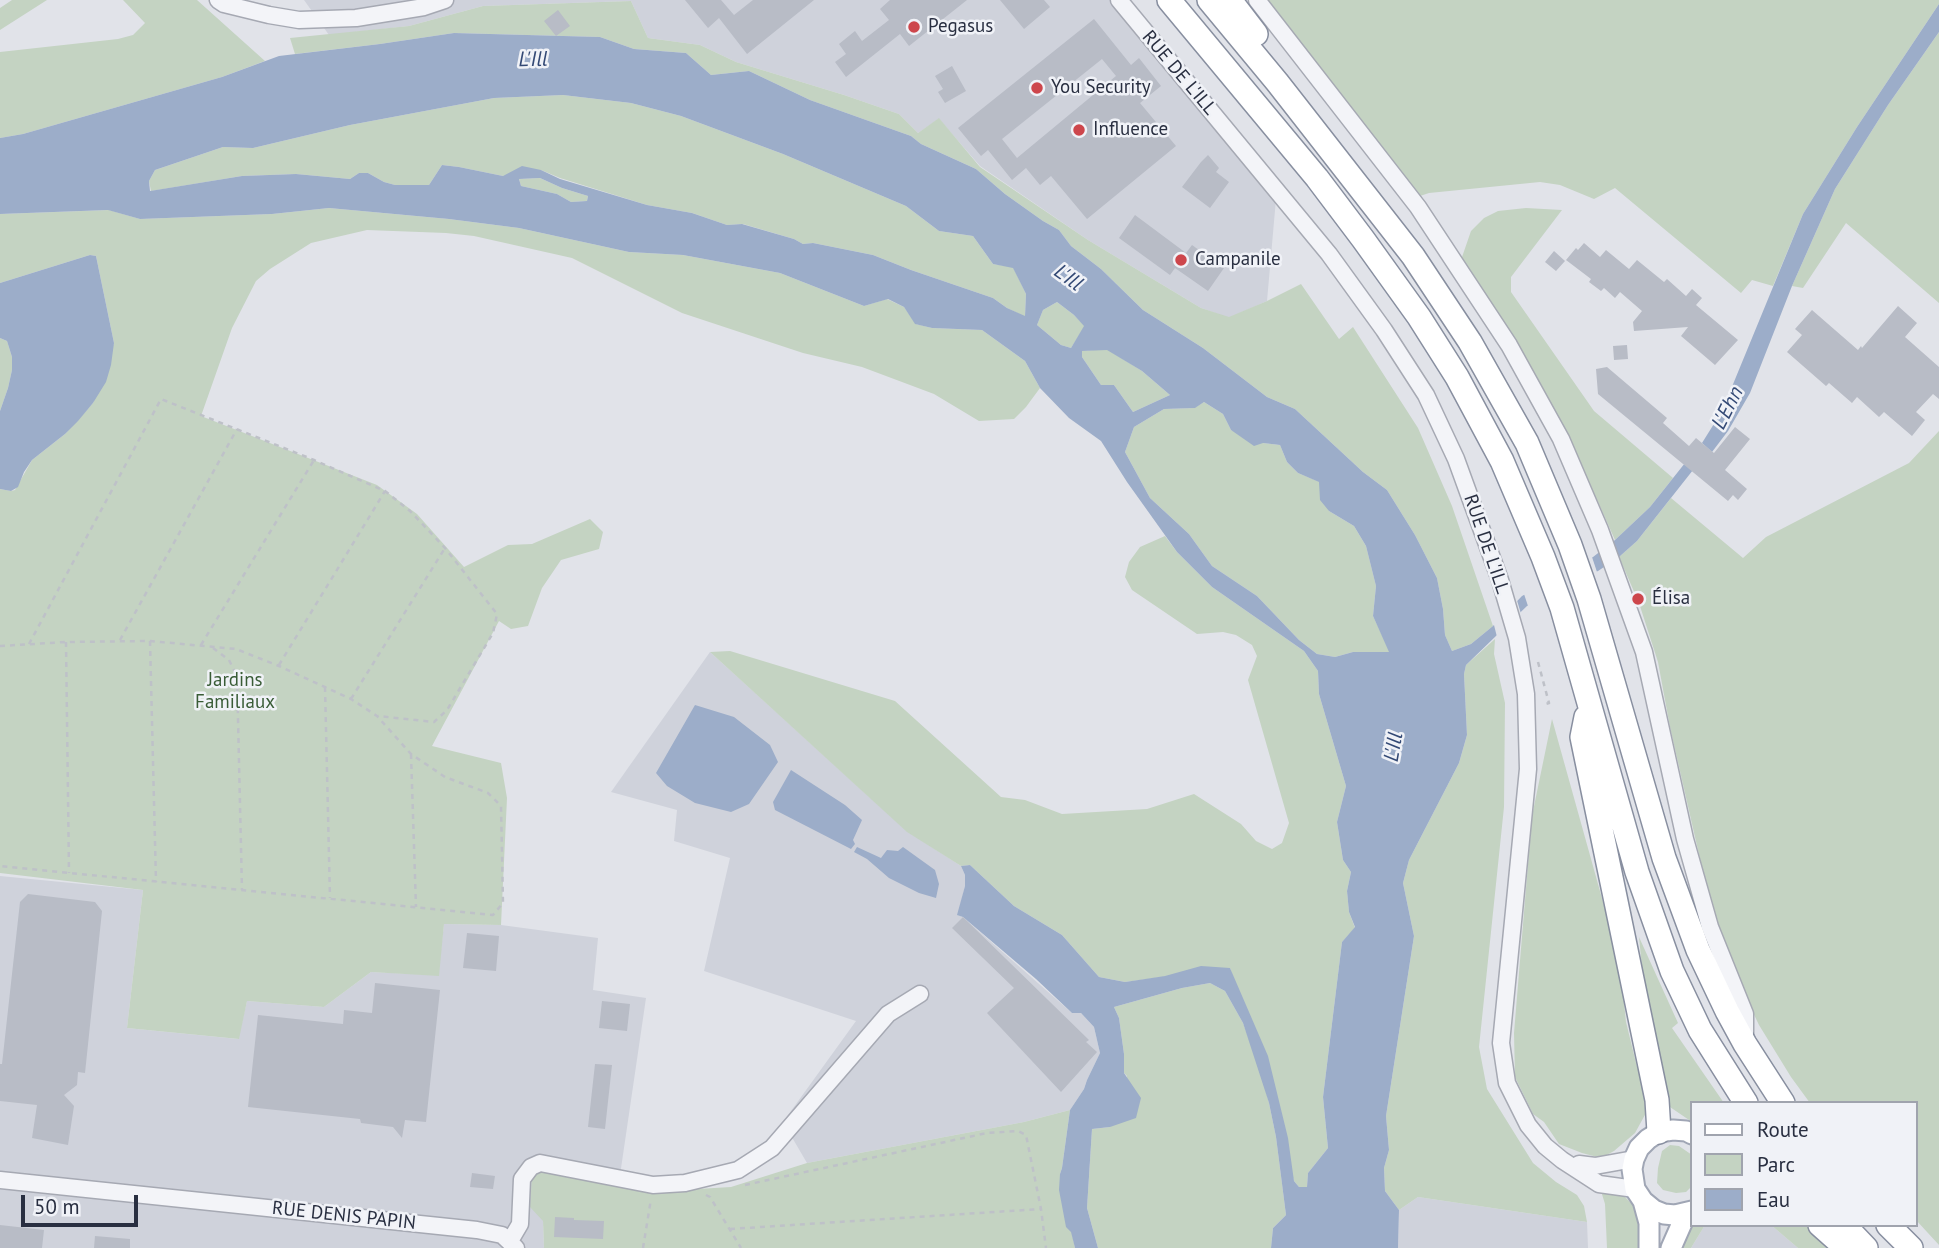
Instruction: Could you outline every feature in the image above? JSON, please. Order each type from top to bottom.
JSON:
[{"type":"highway","points":[[1168,0],[1317,178],[1363,239],[1419,317],[1457,377],[1502,461],[1562,608],[1637,872],[1672,971],[1700,1030],[1745,1101]]},
{"type":"highway","points":[[1209,0],[1413,256],[1464,331],[1527,443],[1590,599],[1664,858],[1698,950],[1745,1044],[1782,1101]]},
{"type":"highway","points":[[1230,0],[1274,59],[1277,82]]},
{"type":"highway","points":[[1589,701],[1582,737],[1657,1100],[1659,1132]]},
{"type":"highway","points":[[1822,1227],[1846,1248]]},
{"type":"highway","points":[[1846,1227],[1867,1248]]},
{"type":"highway","points":[[1890,1227],[1910,1248]]},
{"type":"main road","points":[[1649,1248],[1649,1223],[1632,1179],[1634,1159],[1639,1148],[1659,1132],[1673,1130],[1690,1133]]},
{"type":"main road","points":[[1639,1195],[1654,1210],[1664,1214],[1689,1212]]},
{"type":"main road","points":[[1671,1248],[1689,1212]]},
{"type":"street","points":[[218,0],[224,4],[299,20],[356,18],[424,7],[446,0]]},
{"type":"street","name":"RUE DE L'ILL","points":[[1119,0],[1329,254],[1384,330],[1426,395],[1457,459],[1500,580],[1517,638],[1526,694],[1528,769],[1501,1043],[1507,1083],[1528,1125],[1545,1146],[1599,1184],[1639,1195]]},
{"type":"street","points":[[1257,0],[1418,207],[1509,345],[1560,439],[1600,530],[1644,652],[1685,839],[1710,927],[1745,1014],[1745,1044]]},
{"type":"street","points":[[513,1245],[520,1224],[522,1179],[531,1167],[540,1163],[653,1185],[685,1183],[738,1170],[772,1148],[888,1014],[920,994]]},
{"type":"street","points":[[1578,1169],[1579,1164],[1595,1167],[1634,1159]]},
{"type":"street","name":"RUE DENIS PAPIN","points":[[0,1180],[477,1230],[502,1235],[513,1245]]},
{"type":"path","points":[[29,644],[161,399],[385,491],[410,511],[445,548],[497,614],[493,633],[447,710],[434,722],[377,716]]},
{"type":"path","points":[[119,642],[236,429]]},
{"type":"path","points":[[200,645],[314,460]]},
{"type":"path","points":[[279,666],[385,491]]},
{"type":"path","points":[[351,699],[445,548]]},
{"type":"path","points":[[150,641],[156,882]]},
{"type":"path","points":[[0,646],[150,641],[236,649],[351,699],[377,716],[411,754],[445,777],[488,793],[501,806],[503,903],[493,915],[0,866]]},
{"type":"path","points":[[66,642],[69,873]]},
{"type":"path","points":[[211,646],[229,660],[237,676],[242,890]]},
{"type":"path","points":[[1538,662],[1546,687]]},
{"type":"path","points":[[325,687],[330,899]]},
{"type":"path","points":[[411,754],[416,907]]},
{"type":"path","points":[[746,1184],[987,1133],[1018,1130],[1026,1135],[1046,1248]]},
{"type":"path","points":[[685,1183],[710,1197],[741,1248]]},
{"type":"path","points":[[643,1248],[653,1185]]},
{"type":"path","points":[[730,1229],[1041,1209]]},
{"type":"shaded area","points":[[304,0],[1114,0],[1276,199],[1267,301],[1229,318],[1201,308],[1088,240],[980,166],[939,119],[918,133],[899,114],[736,62],[700,45],[648,38],[631,1],[483,6],[409,26],[329,35]]},
{"type":"shaded area","points":[[710,652],[907,831],[961,866],[965,875],[965,886],[958,915],[1072,1013],[1081,1013],[1094,1027],[1100,1053],[1084,1089],[1070,1110],[1024,1122],[807,1163],[783,1122],[856,1021],[704,971],[730,858],[674,841],[677,810],[611,792]]},
{"type":"shaded area","points":[[0,876],[143,890],[127,1028],[238,1039],[247,1001],[324,1007],[371,972],[438,975],[444,924],[501,925],[598,938],[593,990],[646,998],[619,1182],[543,1221],[544,1248],[0,1248]]},
{"type":"shaded area","points":[[1418,1197],[1587,1222],[1588,1248],[1398,1248],[1399,1210]]},
{"type":"shaded area","points":[[1704,1227],[1773,1227],[1798,1248],[1691,1248]]},
{"type":"green space","points":[[12,0],[47,0],[0,30],[0,8]]},
{"type":"green space","points":[[123,0],[197,0],[265,61],[222,77],[23,134],[0,138],[0,52],[133,35],[145,23]]},
{"type":"green space","points":[[1260,0],[1939,0],[1939,4],[1803,214],[1773,286],[1752,280],[1741,293],[1615,188],[1594,199],[1560,185],[1540,182],[1429,193],[1417,197]]},
{"type":"green space","points":[[631,1],[648,38],[700,45],[736,62],[899,114],[918,133],[939,118],[980,167],[1088,240],[1201,308],[1229,317],[1301,284],[1339,339],[1353,327],[1418,428],[1452,506],[1493,626],[1471,644],[1452,651],[1445,635],[1437,578],[1415,535],[1387,490],[1363,472],[1295,409],[1267,397],[1203,348],[1143,310],[1101,269],[1071,246],[1059,230],[1005,194],[976,169],[921,144],[911,136],[810,100],[749,71],[711,75],[686,53],[634,49],[600,37],[454,33],[295,54],[290,38],[409,26],[483,6]]},
{"type":"green space","points":[[1939,32],[1939,303],[1846,223],[1803,288],[1792,286],[1835,189],[1888,105]]},
{"type":"green space","points":[[563,95],[631,103],[681,116],[783,154],[906,206],[939,231],[973,236],[993,264],[1013,267],[1026,294],[1025,317],[993,298],[873,255],[813,243],[803,244],[743,224],[727,225],[692,213],[647,205],[541,170],[503,176],[442,165],[429,185],[395,185],[368,173],[359,173],[350,179],[296,174],[242,176],[151,191],[149,181],[155,170],[223,147],[253,148],[350,125],[494,98]]},
{"type":"green space","points":[[540,178],[588,196],[587,201],[571,202],[557,194],[521,186],[519,179]]},
{"type":"green space","name":"Jardins Familiaux","points":[[329,208],[519,228],[629,252],[683,255],[780,273],[864,306],[887,299],[904,307],[916,324],[932,328],[982,330],[1025,361],[1040,388],[1014,419],[979,421],[934,394],[862,367],[803,353],[682,313],[572,258],[474,236],[367,230],[311,243],[270,269],[256,281],[232,328],[201,416],[377,485],[417,514],[464,567],[508,545],[532,544],[590,519],[603,532],[599,549],[561,560],[542,588],[528,626],[511,629],[499,621],[432,746],[501,763],[507,798],[501,925],[444,924],[439,976],[371,972],[324,1007],[247,1001],[239,1039],[127,1028],[143,890],[0,873],[0,489],[15,490],[32,460],[65,434],[93,403],[114,343],[96,256],[90,255],[0,283],[0,214],[109,210],[140,219],[272,214]]},
{"type":"green space","points":[[1526,208],[1562,210],[1511,277],[1511,292],[1594,411],[1673,478],[1650,507],[1615,540],[1543,395],[1461,260],[1471,231],[1484,218],[1498,211]]},
{"type":"green space","points":[[1057,302],[1085,326],[1071,348],[1061,345],[1037,325],[1043,310]]},
{"type":"green space","points":[[0,338],[7,341],[12,357],[12,370],[0,411]]},
{"type":"green space","points":[[1107,349],[1142,371],[1170,395],[1133,412],[1114,385],[1101,385],[1082,357],[1082,351]]},
{"type":"green space","points":[[1204,402],[1223,414],[1231,430],[1263,443],[1280,445],[1287,462],[1298,473],[1320,482],[1329,511],[1354,526],[1366,546],[1376,586],[1373,616],[1390,652],[1353,652],[1335,657],[1317,654],[1299,640],[1257,596],[1212,566],[1189,534],[1150,498],[1125,452],[1134,427],[1164,409],[1194,408]]},
{"type":"green space","points":[[1939,431],[1939,1245],[1918,1222],[1918,1101],[1809,1101],[1759,1025],[1745,996],[1726,951],[1700,859],[1658,662],[1639,603],[1619,557],[1637,541],[1671,498],[1743,558],[1766,537],[1909,463]]},
{"type":"green space","points":[[1165,536],[1212,587],[1304,651],[1318,671],[1319,694],[1346,786],[1337,822],[1343,860],[1351,872],[1347,891],[1349,912],[1355,928],[1342,942],[1323,1097],[1328,1148],[1308,1173],[1307,1188],[1299,1187],[1294,1181],[1230,968],[1125,982],[1099,977],[1062,935],[1014,906],[970,865],[961,866],[907,832],[710,652],[730,651],[895,701],[1001,797],[1025,800],[1062,814],[1147,809],[1194,794],[1241,824],[1256,841],[1272,849],[1282,843],[1289,823],[1248,680],[1257,656],[1252,645],[1236,635],[1223,632],[1197,634],[1132,590],[1125,577],[1129,562],[1140,547]]},
{"type":"green space","points":[[1495,639],[1494,654],[1505,703],[1504,807],[1479,1047],[1487,1089],[1533,1163],[1577,1195],[1584,1206],[1587,1222],[1418,1197],[1399,1210],[1385,1191],[1384,1168],[1389,1150],[1386,1116],[1414,936],[1403,883],[1409,860],[1459,763],[1467,735],[1464,674],[1466,665]]},
{"type":"green space","points":[[1552,719],[1620,963],[1626,1022],[1637,1067],[1650,1096],[1646,1113],[1635,1133],[1601,1158],[1559,1144],[1544,1122],[1533,1114],[1515,1077],[1514,1033],[1532,816]]},
{"type":"green space","points":[[1639,937],[1678,1023],[1672,1028],[1723,1101],[1690,1101],[1690,1121],[1670,1107],[1644,987]]},
{"type":"green space","points":[[1210,983],[1225,991],[1243,1023],[1260,1069],[1276,1137],[1286,1215],[1273,1228],[1271,1248],[1098,1248],[1087,1208],[1092,1129],[1110,1127],[1127,1076],[1124,1073],[1119,1018],[1114,1007]]},
{"type":"green space","points":[[1070,1110],[1060,1174],[1075,1248],[544,1248],[543,1221],[530,1207],[532,1176],[541,1171],[664,1191],[731,1187],[807,1163],[1024,1122]]},
{"type":"green space","points":[[1670,1145],[1679,1146],[1690,1154],[1690,1188],[1686,1192],[1663,1190],[1657,1183],[1662,1151]]},
{"type":"green space","points":[[1601,1191],[1614,1192],[1625,1197],[1634,1206],[1642,1219],[1643,1248],[1607,1248],[1605,1204]]},
{"type":"green space","points":[[1690,1222],[1690,1227],[1704,1227],[1691,1248],[1675,1248]]},
{"type":"green space","points":[[1773,1227],[1807,1227],[1830,1248],[1798,1248]]},
{"type":"water","name":"L'Ehn","points":[[1939,4],[1939,32],[1888,105],[1835,189],[1792,286],[1750,393],[1712,452],[1702,443],[1722,411],[1803,214]]},
{"type":"water","name":"L'Ill","points":[[454,33],[600,37],[634,49],[686,53],[711,75],[749,71],[810,100],[911,136],[921,144],[976,169],[1005,194],[1059,230],[1071,246],[1101,269],[1143,310],[1203,348],[1267,397],[1295,409],[1363,472],[1387,490],[1415,535],[1437,578],[1445,635],[1452,651],[1471,644],[1522,596],[1593,557],[1615,540],[1650,507],[1685,463],[1693,470],[1637,541],[1619,557],[1598,571],[1527,606],[1466,665],[1464,674],[1467,735],[1459,763],[1409,860],[1403,883],[1414,936],[1386,1116],[1389,1150],[1384,1168],[1385,1191],[1399,1210],[1398,1248],[1271,1248],[1273,1228],[1286,1215],[1269,1103],[1243,1023],[1225,991],[1210,983],[1114,1007],[1119,1018],[1124,1073],[1141,1098],[1136,1118],[1110,1127],[1092,1129],[1087,1208],[1098,1248],[1075,1248],[1071,1232],[1066,1227],[1059,1190],[1060,1174],[1070,1110],[1084,1089],[1100,1053],[1094,1027],[1081,1013],[1072,1013],[1036,979],[963,917],[957,915],[965,886],[965,875],[961,866],[970,865],[1014,906],[1062,935],[1099,977],[1125,982],[1165,976],[1201,966],[1230,968],[1268,1056],[1288,1138],[1294,1181],[1299,1187],[1307,1187],[1308,1173],[1328,1148],[1323,1097],[1342,942],[1355,927],[1349,912],[1347,891],[1351,872],[1343,860],[1337,822],[1346,786],[1319,694],[1318,671],[1304,651],[1212,587],[1177,552],[1101,441],[1069,418],[1040,388],[1025,361],[982,330],[932,328],[915,324],[904,307],[888,299],[864,306],[780,273],[683,255],[629,252],[519,228],[329,208],[272,214],[140,219],[108,210],[0,214],[0,138],[23,134],[222,77],[279,56]],"holes":[[[563,95],[631,103],[681,116],[783,154],[906,206],[939,231],[973,236],[993,264],[1013,268],[1026,294],[1025,316],[993,298],[873,255],[813,243],[803,244],[742,224],[727,225],[692,213],[647,205],[522,166],[503,176],[442,165],[429,185],[395,185],[368,173],[359,173],[350,179],[296,174],[242,176],[150,191],[149,181],[155,170],[223,147],[253,148],[350,125],[494,98]],[[540,178],[588,196],[587,201],[571,202],[557,194],[521,186],[519,179]],[[1057,302],[1084,326],[1071,348],[1061,345],[1037,325],[1043,310]],[[1107,350],[1142,371],[1170,395],[1133,412],[1114,385],[1101,385],[1082,357],[1082,351]],[[1204,402],[1223,414],[1231,430],[1254,446],[1263,443],[1280,445],[1287,462],[1298,473],[1319,482],[1320,500],[1329,511],[1354,526],[1366,546],[1376,586],[1373,616],[1389,652],[1353,652],[1335,657],[1317,654],[1299,640],[1257,596],[1212,566],[1189,534],[1150,498],[1125,452],[1134,427],[1164,409],[1195,408]]]},
{"type":"water","points":[[90,255],[96,256],[114,343],[106,382],[78,421],[32,460],[18,487],[11,491],[0,489],[0,411],[12,370],[12,357],[7,341],[0,338],[0,283]]},
{"type":"water","points":[[695,705],[734,717],[770,745],[778,762],[749,804],[731,812],[695,803],[667,786],[656,773]]},
{"type":"water","points":[[791,770],[845,805],[862,820],[851,849],[775,810],[773,802]]},
{"type":"water","points":[[857,847],[881,858],[887,850],[898,851],[903,847],[935,870],[939,884],[936,898],[889,878],[867,859],[854,852]]},
{"type":"pier","points":[[1591,554],[1598,575],[1529,609],[1523,591]]},
{"type":"pier","points":[[1516,597],[1522,617],[1498,641],[1493,621]]},
{"type":"building","points":[[685,0],[721,0],[734,15],[753,0],[814,0],[747,54],[719,18],[708,28]]},
{"type":"building","points":[[890,0],[967,0],[909,46],[900,34],[846,77],[835,62],[846,54],[839,44],[855,31],[862,41],[889,20],[880,9]]},
{"type":"building","points":[[1000,0],[1044,0],[1050,7],[1024,29]]},
{"type":"building","points":[[558,10],[570,26],[556,36],[544,21]]},
{"type":"building","points":[[1094,19],[1131,65],[1139,58],[1161,86],[1140,103],[1176,146],[1087,219],[1051,176],[1040,185],[1026,168],[1012,180],[988,150],[981,156],[958,128]],"holes":[[[1102,59],[1116,76],[1017,158],[1002,139]]]},
{"type":"building","points":[[952,66],[966,91],[945,103],[938,92],[943,89],[935,76]]},
{"type":"building","points":[[1208,155],[1219,168],[1216,172],[1229,182],[1210,208],[1182,187]]},
{"type":"building","name":"Campanile","points":[[1135,215],[1186,253],[1192,245],[1224,268],[1208,291],[1175,268],[1170,275],[1119,238]]},
{"type":"building","points":[[1584,243],[1600,257],[1606,250],[1629,269],[1637,260],[1664,282],[1667,279],[1686,296],[1692,289],[1702,298],[1696,305],[1738,340],[1715,365],[1681,336],[1688,327],[1634,331],[1633,322],[1642,311],[1620,292],[1615,298],[1604,288],[1601,291],[1589,282],[1591,279],[1566,260]]},
{"type":"building","points":[[1554,251],[1565,261],[1556,271],[1545,262]]},
{"type":"building","points":[[1898,306],[1917,323],[1905,337],[1939,367],[1939,399],[1933,394],[1916,412],[1925,420],[1912,436],[1884,412],[1879,417],[1857,397],[1852,403],[1829,383],[1826,386],[1787,352],[1802,335],[1795,329],[1812,310],[1858,350]]},
{"type":"building","points":[[1627,345],[1628,359],[1614,360],[1613,346]]},
{"type":"building","points":[[1607,367],[1667,418],[1663,423],[1689,446],[1696,438],[1714,453],[1735,427],[1750,439],[1725,470],[1747,489],[1738,500],[1733,495],[1728,501],[1598,394],[1596,369]]},
{"type":"building","points":[[28,894],[95,902],[102,911],[85,1073],[78,1072],[77,1085],[64,1095],[74,1106],[68,1145],[32,1138],[37,1105],[0,1101],[0,1064],[20,902]]},
{"type":"building","points":[[963,917],[1089,1040],[1086,1042],[1097,1052],[1061,1092],[987,1013],[1014,988],[952,928]]},
{"type":"building","points":[[467,933],[499,936],[496,971],[463,968]]},
{"type":"building","points":[[375,983],[440,990],[426,1122],[405,1120],[402,1138],[393,1127],[361,1123],[360,1119],[248,1107],[258,1015],[343,1024],[344,1010],[372,1013]]},
{"type":"building","points":[[602,1001],[630,1004],[627,1031],[599,1028]]},
{"type":"building","points":[[595,1064],[612,1065],[605,1129],[588,1127]]},
{"type":"building","points":[[472,1173],[495,1176],[493,1189],[470,1187]]},
{"type":"building","points":[[555,1217],[604,1221],[603,1239],[554,1237]]},
{"type":"building","points":[[0,1225],[44,1230],[42,1248],[0,1248]]},
{"type":"building","points":[[95,1236],[130,1239],[130,1248],[94,1248]]},
{"type":"place","name":"Pegasus","points":[[914,27]]},
{"type":"place","name":"You Security","points":[[1037,88]]},
{"type":"place","name":"Influence","points":[[1079,130]]},
{"type":"place","name":"Campanile","points":[[1181,260]]},
{"type":"place","name":"Élisa","points":[[1638,599]]}]
